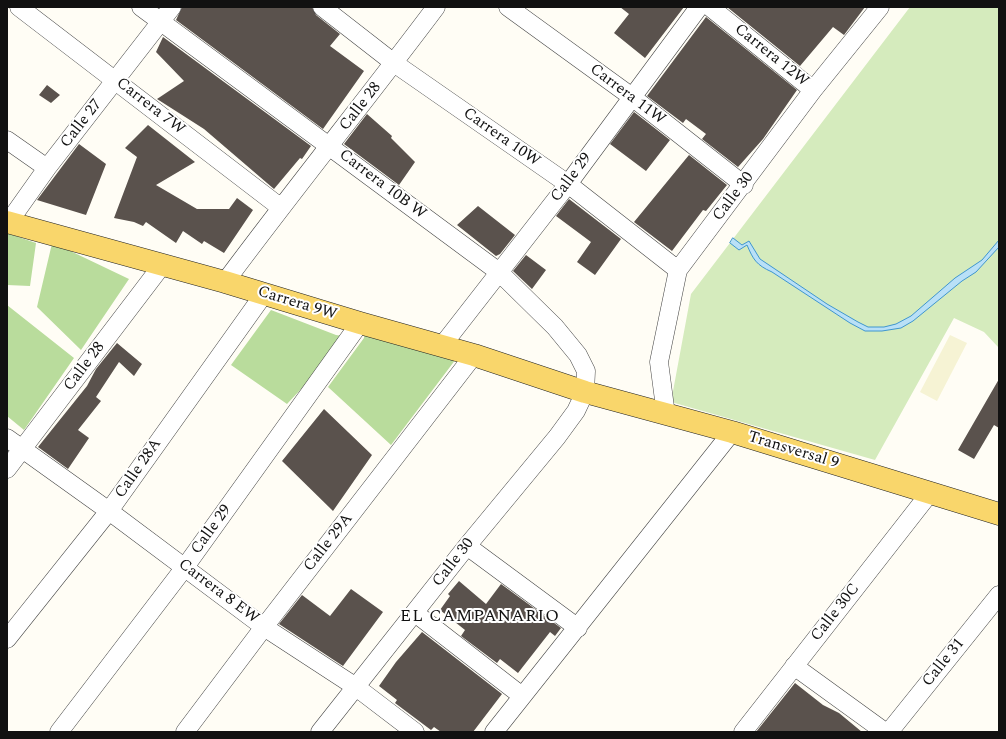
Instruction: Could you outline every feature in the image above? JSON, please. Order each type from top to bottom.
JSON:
[{"type":"main road","name":"Carrera 9W","points":[[8,223],[225,282],[441,347],[474,355],[585,392]]},
{"type":"main road","name":"Transversal 9","points":[[585,392],[732,432],[929,494],[999,514]]},
{"type":"street","name":"Carrera 7W","points":[[19,7],[280,207]]},
{"type":"street","name":"Carrera 10B W","points":[[141,7],[499,272],[555,327],[578,355],[586,371],[585,392]]},
{"type":"street","name":"Calle 27","points":[[8,223],[46,168],[116,81],[172,7]]},
{"type":"street","name":"Carrera 10W","points":[[322,7],[394,63],[568,184],[678,270]]},
{"type":"street","name":"Calle 28","points":[[225,282],[280,207],[330,147],[436,7]]},
{"type":"street","name":"Carrera 11W","points":[[508,7],[632,97],[744,185]]},
{"type":"street","name":"Calle 29","points":[[441,347],[568,184],[699,7]]},
{"type":"street","name":"Carrera 12W","points":[[710,7],[813,90]]},
{"type":"street","name":"Calle 30","points":[[666,415],[659,362],[678,270],[744,185],[813,90],[880,7]]},
{"type":"street","points":[[7,140],[46,168]]},
{"type":"street","name":"Calle 28","points":[[7,469],[163,264]]},
{"type":"street","name":"Calle 28A","points":[[7,639],[109,511],[264,294]]},
{"type":"street","name":"Calle 29","points":[[59,732],[185,567],[360,323]]},
{"type":"street","name":"Calle 29A","points":[[185,732],[474,355]]},
{"type":"street","name":"Calle 30","points":[[320,732],[416,613],[467,546],[557,437],[576,411],[585,392]]},
{"type":"street","points":[[494,732],[732,432]]},
{"type":"street","name":"Carrera 8 EW","points":[[7,438],[109,511],[264,627],[356,687],[415,732]]},
{"type":"street","name":"Calle 30C","points":[[743,732],[929,494]]},
{"type":"street","points":[[467,546],[578,628]]},
{"type":"street","name":"Calle 31","points":[[889,732],[999,595]]},
{"type":"street","points":[[416,613],[522,696]]},
{"type":"street","points":[[794,666],[885,732]]},
{"type":"shaded area","points":[[950,335],[967,343],[937,401],[920,392]]},
{"type":"green space","points":[[910,7],[999,7],[999,348],[984,332],[954,318],[875,460],[671,402],[691,294]]},
{"type":"green space","points":[[7,233],[36,243],[30,286],[7,285]]},
{"type":"green space","points":[[54,235],[62,247],[129,279],[81,350],[37,307]]},
{"type":"green space","points":[[7,305],[74,358],[24,430],[7,416]]},
{"type":"green space","points":[[271,310],[336,335],[350,337],[287,404],[231,365]]},
{"type":"green space","points":[[365,327],[459,355],[391,445],[328,387],[364,338]]},
{"type":"water","points":[[733,238],[742,245],[749,241],[760,259],[827,304],[868,327],[884,327],[896,324],[911,316],[955,278],[982,260],[999,240],[999,247],[976,272],[962,281],[913,321],[901,328],[882,331],[865,331],[762,267],[753,258],[747,245],[739,250],[730,243]]},
{"type":"building","points":[[182,7],[312,7],[316,15],[340,34],[330,46],[364,71],[323,129],[176,20]]},
{"type":"building","points":[[620,7],[684,7],[645,58],[614,33],[629,14]]},
{"type":"building","points":[[727,7],[865,7],[844,35],[833,27],[800,66]]},
{"type":"building","points":[[706,17],[797,90],[763,139],[738,167],[702,139],[706,134],[686,119],[683,123],[647,96]]},
{"type":"building","points":[[163,37],[311,146],[302,159],[300,158],[274,189],[204,129],[157,99],[184,81],[156,52]]},
{"type":"building","points":[[47,85],[60,95],[51,103],[39,95]]},
{"type":"building","points":[[634,112],[670,140],[646,171],[610,144]]},
{"type":"building","points":[[367,114],[392,136],[391,138],[415,162],[399,185],[344,144]]},
{"type":"building","points":[[148,125],[195,162],[156,185],[197,209],[229,209],[237,198],[253,210],[224,253],[204,241],[202,244],[183,231],[176,243],[146,222],[143,226],[134,222],[114,218],[137,157],[125,148]]},
{"type":"building","points":[[79,144],[106,164],[86,215],[37,200]]},
{"type":"building","points":[[689,155],[727,185],[706,211],[703,210],[672,251],[634,222]]},
{"type":"building","points":[[569,199],[621,239],[595,275],[577,262],[591,242],[556,216]]},
{"type":"building","points":[[478,206],[515,235],[500,254],[496,256],[457,225]]},
{"type":"building","points":[[526,255],[546,270],[532,289],[513,271]]},
{"type":"building","points":[[117,343],[142,364],[134,376],[119,362],[96,397],[101,401],[78,430],[89,438],[68,469],[38,447],[87,386],[96,369]]},
{"type":"building","points":[[999,379],[999,428],[994,425],[974,459],[958,450]]},
{"type":"building","points":[[324,409],[372,455],[333,511],[282,461]]},
{"type":"building","points":[[459,581],[486,604],[501,584],[561,628],[555,636],[550,632],[518,673],[500,659],[497,663],[461,636],[465,630],[440,610],[450,596],[448,594]]},
{"type":"building","points":[[351,589],[383,612],[343,666],[279,624],[302,595],[330,616]]},
{"type":"building","points":[[422,632],[502,694],[473,732],[441,732],[434,727],[431,730],[395,703],[397,700],[379,686],[396,662]]},
{"type":"building","points":[[795,683],[823,705],[839,713],[862,732],[756,732]]},
{"type":"district","name":"EL CAMPANARIO","points":[[480,618]]}]
